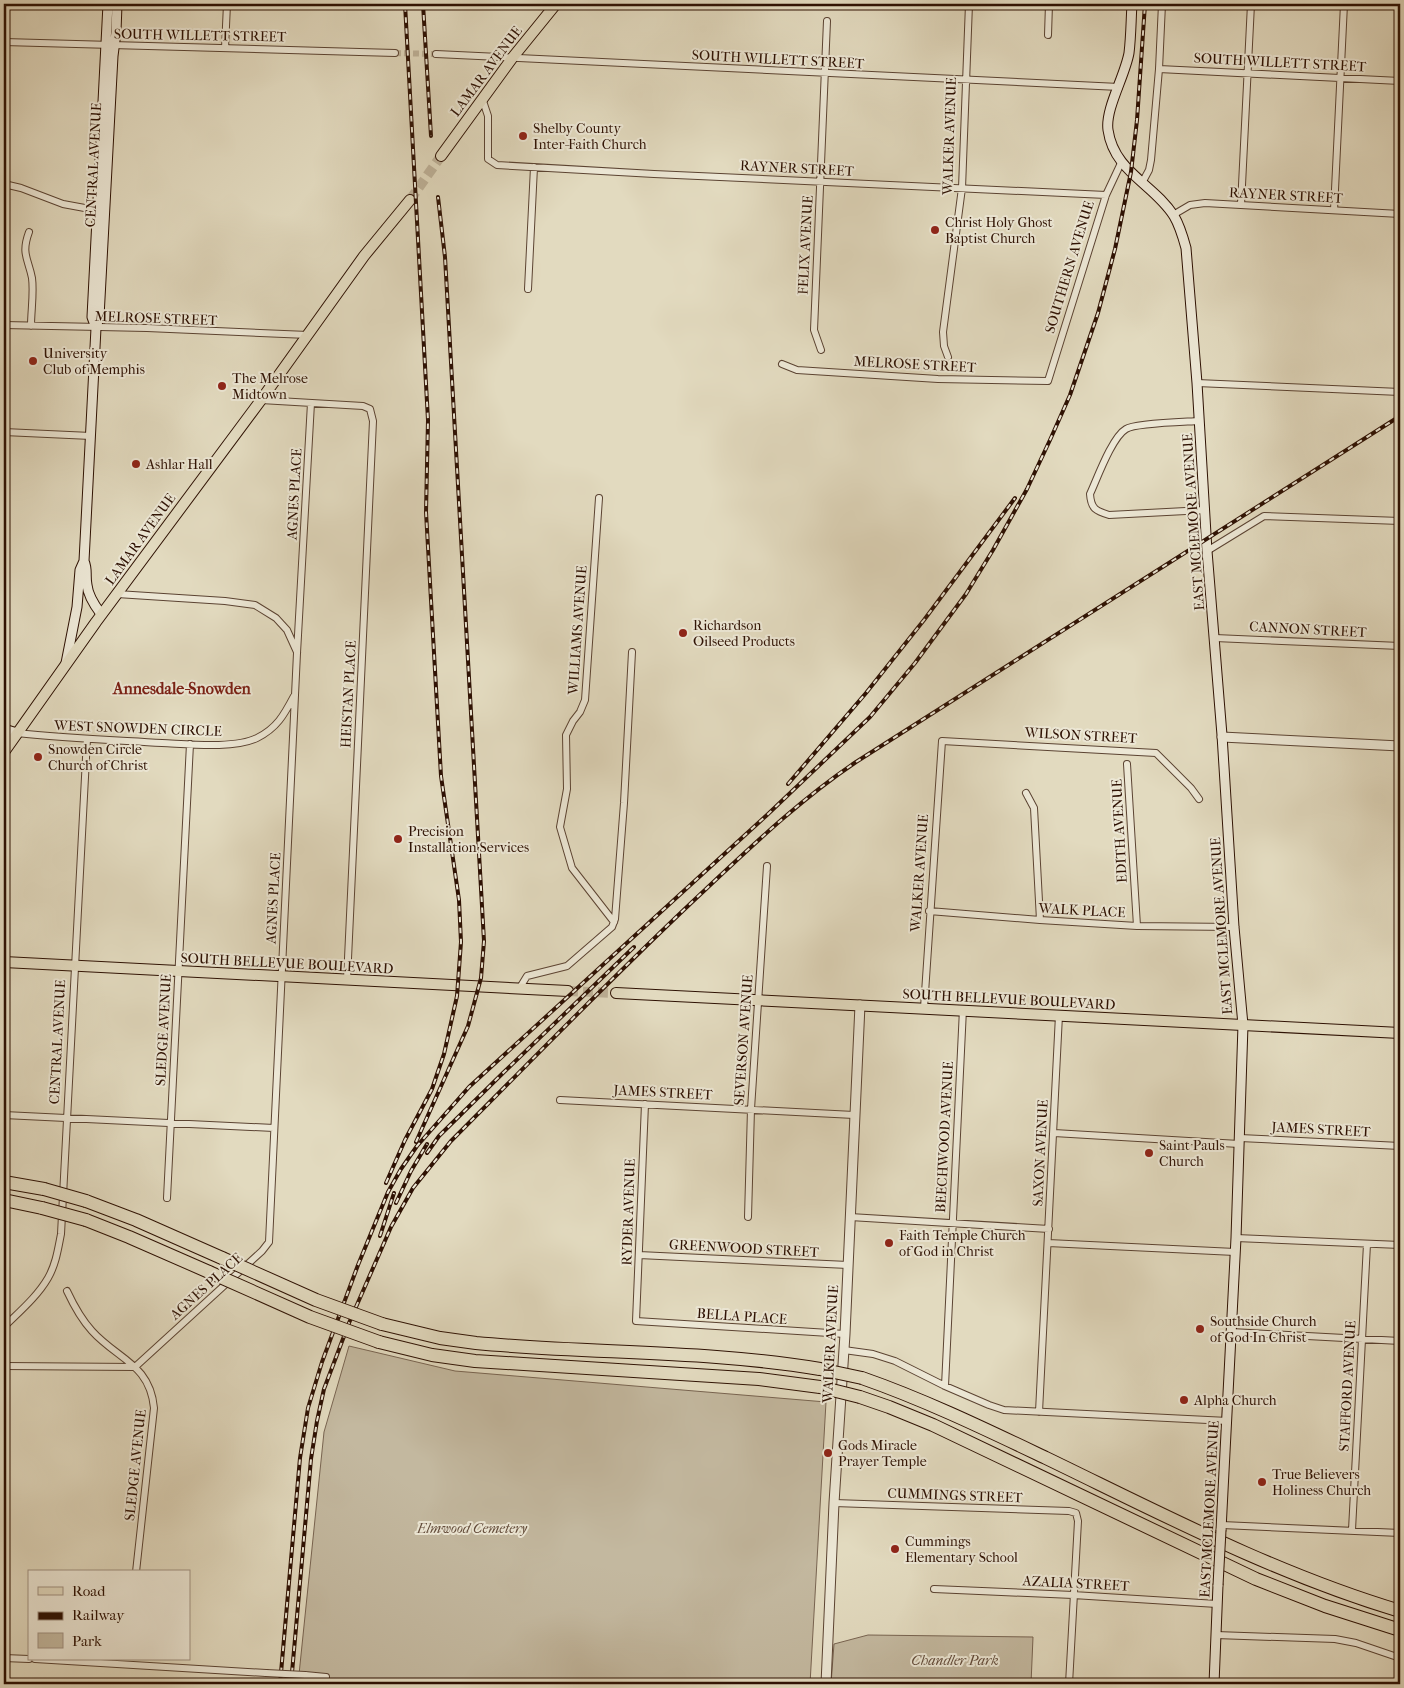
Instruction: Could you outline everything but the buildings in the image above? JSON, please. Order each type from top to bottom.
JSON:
[{"type":"highway","points":[[6,1182],[44,1189],[86,1201],[136,1220],[316,1300],[382,1324],[426,1336],[476,1343],[761,1361],[820,1369],[862,1378],[934,1405],[1289,1573],[1400,1611]]},
{"type":"highway","points":[[4,1200],[86,1220],[310,1317],[378,1342],[432,1355],[475,1361],[758,1379],[820,1387],[860,1397],[933,1425],[1256,1579],[1338,1611],[1400,1630]]},
{"type":"main road","name":"CENTRAL AVENUE","points":[[66,663],[74,625],[80,570],[84,561],[96,328],[92,317],[101,211],[110,45],[108,4]]},
{"type":"main road","name":"CENTRAL AVENUE","points":[[110,45],[116,32],[117,4]]},
{"type":"main road","name":"LAMAR AVENUE","points":[[440,156],[513,57],[556,4]]},
{"type":"main road","points":[[1132,4],[1129,54],[1109,112],[1108,128],[1112,146],[1121,163],[1142,183]]},
{"type":"main road","name":"EAST MCLEMORE AVENUE","points":[[1142,183],[1173,215],[1181,230],[1186,248],[1234,927],[1243,1025],[1228,1422],[1214,1684]]},
{"type":"main road","name":"LAMAR AVENUE","points":[[4,752],[101,614],[308,335],[364,256],[410,200]]},
{"type":"main road","name":"CENTRAL AVENUE","points":[[84,561],[88,570],[86,585],[91,599],[101,614]]},
{"type":"main road","points":[[4,729],[17,733]]},
{"type":"main road","points":[[1222,737],[1400,746]]},
{"type":"main road","name":"SOUTH BELLEVUE BOULEVARD","points":[[4,962],[568,991]]},
{"type":"main road","name":"SOUTH BELLEVUE BOULEVARD","points":[[616,993],[1400,1033]]},
{"type":"main road","name":"WALKER AVENUE","points":[[826,1684],[834,1503],[846,1334],[860,1005]]},
{"type":"street","points":[[225,48],[227,4]]},
{"type":"street","name":"WALKER AVENUE","points":[[948,357],[944,346],[943,332],[962,188],[969,4]]},
{"type":"street","points":[[1048,35],[1049,4]]},
{"type":"street","points":[[1142,183],[1149,170],[1151,160],[1159,69],[1162,4]]},
{"type":"street","points":[[1241,205],[1251,4]]},
{"type":"street","points":[[1334,210],[1344,4]]},
{"type":"street","name":"FELIX AVENUE","points":[[821,350],[814,330],[827,21]]},
{"type":"street","name":"SOUTH WILLETT STREET","points":[[4,42],[395,53]]},
{"type":"street","name":"SOUTH WILLETT STREET","points":[[436,54],[1119,87]]},
{"type":"street","name":"SOUTH WILLETT STREET","points":[[1159,69],[1400,81]]},
{"type":"street","name":"RAYNER STREET","points":[[482,98],[488,116],[488,159],[496,165],[1106,195]]},
{"type":"street","name":"SOUTHERN AVENUE","points":[[1048,381],[1106,195],[1121,163]]},
{"type":"street","points":[[528,289],[534,167]]},
{"type":"street","points":[[4,184],[21,188],[63,204],[101,211]]},
{"type":"street","name":"RAYNER STREET","points":[[1173,215],[1190,205],[1206,203],[1400,214]]},
{"type":"street","points":[[29,232],[24,244],[32,279],[31,326]]},
{"type":"street","name":"MELROSE STREET","points":[[4,325],[145,328],[308,335]]},
{"type":"street","name":"MELROSE STREET","points":[[782,364],[797,370],[938,379],[1048,381]]},
{"type":"street","points":[[1197,383],[1400,392]]},
{"type":"street","points":[[260,400],[311,402]]},
{"type":"street","name":"HEISTAN PLACE","points":[[311,402],[363,406],[370,409],[373,421],[347,980]]},
{"type":"street","name":"AGNES PLACE","points":[[135,1367],[262,1252],[268,1242],[311,402]]},
{"type":"street","points":[[1199,421],[1139,426],[1126,429],[1116,438],[1090,494],[1091,503],[1097,511],[1109,515],[1205,510]]},
{"type":"street","points":[[4,432],[90,436]]},
{"type":"street","name":"WILLIAMS AVENUE","points":[[599,498],[585,700],[566,736],[567,789],[560,827],[572,868],[614,922]]},
{"type":"street","points":[[1207,551],[1264,516],[1400,521]]},
{"type":"street","points":[[117,594],[225,601],[255,605],[276,618],[286,630],[297,653]]},
{"type":"street","name":"CANNON STREET","points":[[1215,638],[1400,646]]},
{"type":"street","points":[[519,988],[527,976],[567,966],[612,927],[614,922],[624,804],[632,652]]},
{"type":"street","name":"WEST SNOWDEN CIRCLE","points":[[17,733],[87,739],[190,744],[235,744],[256,739],[280,722],[296,694]]},
{"type":"street","name":"CENTRAL AVENUE","points":[[4,1327],[38,1292],[48,1278],[57,1258],[61,1234],[87,739]]},
{"type":"street","name":"WALKER AVENUE","points":[[924,1008],[942,741]]},
{"type":"street","name":"WILSON STREET","points":[[942,741],[1156,753],[1191,788],[1199,799]]},
{"type":"street","name":"SLEDGE AVENUE","points":[[167,1198],[190,744]]},
{"type":"street","name":"EDITH AVENUE","points":[[1127,764],[1137,926]]},
{"type":"street","points":[[1400,779],[1400,795]]},
{"type":"street","points":[[1026,793],[1034,808],[1040,920]]},
{"type":"street","name":"SEVERSON AVENUE","points":[[748,1217],[751,1109],[767,866]]},
{"type":"street","name":"WALK PLACE","points":[[930,911],[1137,926],[1234,927]]},
{"type":"street","name":"BEECHWOOD AVENUE","points":[[945,1386],[963,1010]]},
{"type":"street","name":"SAXON AVENUE","points":[[1039,1412],[1059,1015]]},
{"type":"street","name":"JAMES STREET","points":[[560,1100],[854,1115]]},
{"type":"street","name":"RYDER AVENUE","points":[[636,1321],[645,1104]]},
{"type":"street","points":[[4,1115],[274,1128]]},
{"type":"street","name":"JAMES STREET","points":[[1054,1133],[1400,1146]]},
{"type":"street","points":[[850,1218],[1049,1229]]},
{"type":"street","points":[[1236,1238],[1400,1245]]},
{"type":"street","points":[[1048,1243],[1235,1252]]},
{"type":"street","name":"STAFFORD AVENUE","points":[[1352,1530],[1367,1244]]},
{"type":"street","name":"GREENWOOD STREET","points":[[639,1255],[848,1265]]},
{"type":"street","points":[[67,1291],[76,1312],[93,1333],[135,1367]]},
{"type":"street","name":"BELLA PLACE","points":[[636,1321],[846,1334]]},
{"type":"street","points":[[1231,1332],[1400,1340]]},
{"type":"street","points":[[844,1350],[873,1354],[895,1361],[945,1386],[1004,1410],[1228,1422]]},
{"type":"street","points":[[4,1366],[135,1367]]},
{"type":"street","name":"SLEDGE AVENUE","points":[[135,1367],[150,1386],[154,1408],[136,1570]]},
{"type":"street","name":"CUMMINGS STREET","points":[[834,1503],[1076,1513],[1078,1521],[1074,1595]]},
{"type":"street","points":[[1222,1528],[1400,1532]]},
{"type":"street","name":"AZALIA STREET","points":[[934,1589],[1218,1604]]},
{"type":"street","points":[[1069,1684],[1074,1595]]},
{"type":"street","points":[[1216,1636],[1335,1639],[1356,1643],[1400,1658]]},
{"type":"street","points":[[4,1658],[28,1659]]},
{"type":"street","points":[[65,1660],[126,1662],[326,1677]]},
{"type":"green space","name":"Elmwood Cemetery","points":[[349,1346],[455,1371],[826,1402],[810,1684],[298,1684],[324,1432]]},
{"type":"green space","name":"Chandler Park","points":[[868,1635],[1033,1637],[1031,1684],[831,1684],[834,1644]]},
{"type":"tunnel","points":[[395,53],[436,54]]},
{"type":"tunnel","points":[[410,200],[441,156]]},
{"type":"tunnel","points":[[568,991],[616,993]]},
{"type":"railway","points":[[386,1183],[405,1140],[432,1089],[444,1054],[457,996],[461,942],[459,900],[441,776],[426,512],[428,420],[405,4]]},
{"type":"railway","points":[[423,4],[431,136]]},
{"type":"railway","points":[[280,1684],[300,1458],[308,1408],[322,1362],[358,1265],[388,1192],[417,1146],[469,1087],[767,815],[870,717],[915,663],[966,594],[1027,489],[1070,395],[1098,313],[1115,249],[1131,172],[1137,120],[1145,4]]},
{"type":"railway","points":[[416,1142],[468,1026],[481,978],[484,941],[445,257],[438,197]]},
{"type":"railway","points":[[291,1684],[311,1459],[324,1389],[349,1323],[391,1227],[413,1188],[451,1141],[674,920],[760,839],[816,791],[856,762],[1400,416]]},
{"type":"railway","points":[[788,784],[866,693],[924,620],[1015,498]]},
{"type":"railway","points":[[427,1153],[439,1136],[634,947]]},
{"type":"railway","points":[[396,1203],[411,1171],[427,1144]]},
{"type":"railway","points":[[380,1236],[394,1193]]},
{"type":"place","name":"Shelby County Inter-Faith Church","points":[[523,136]]},
{"type":"place","name":"Christ Holy Ghost Baptist Church","points":[[935,230]]},
{"type":"place","name":"University Club of Memphis","points":[[33,361]]},
{"type":"place","name":"The Melrose Midtown","points":[[222,386]]},
{"type":"place","name":"Ashlar Hall","points":[[136,464]]},
{"type":"place","name":"Richardson Oilseed Products","points":[[683,633]]},
{"type":"place","name":"Snowden Circle Church of Christ","points":[[38,757]]},
{"type":"place","name":"Precision Installation Services","points":[[398,839]]},
{"type":"place","name":"Saint Pauls Church","points":[[1149,1153]]},
{"type":"place","name":"Faith Temple Church of God in Christ","points":[[889,1243]]},
{"type":"place","name":"Southside Church of God In Christ","points":[[1200,1329]]},
{"type":"place","name":"Alpha Church","points":[[1184,1400]]},
{"type":"place","name":"Gods Miracle Prayer Temple","points":[[828,1453]]},
{"type":"place","name":"True Believers Holiness Church","points":[[1262,1482]]},
{"type":"place","name":"Cummings Elementary School","points":[[895,1549]]},
{"type":"district","name":"Annesdale-Snowden","points":[[182,688]]}]
